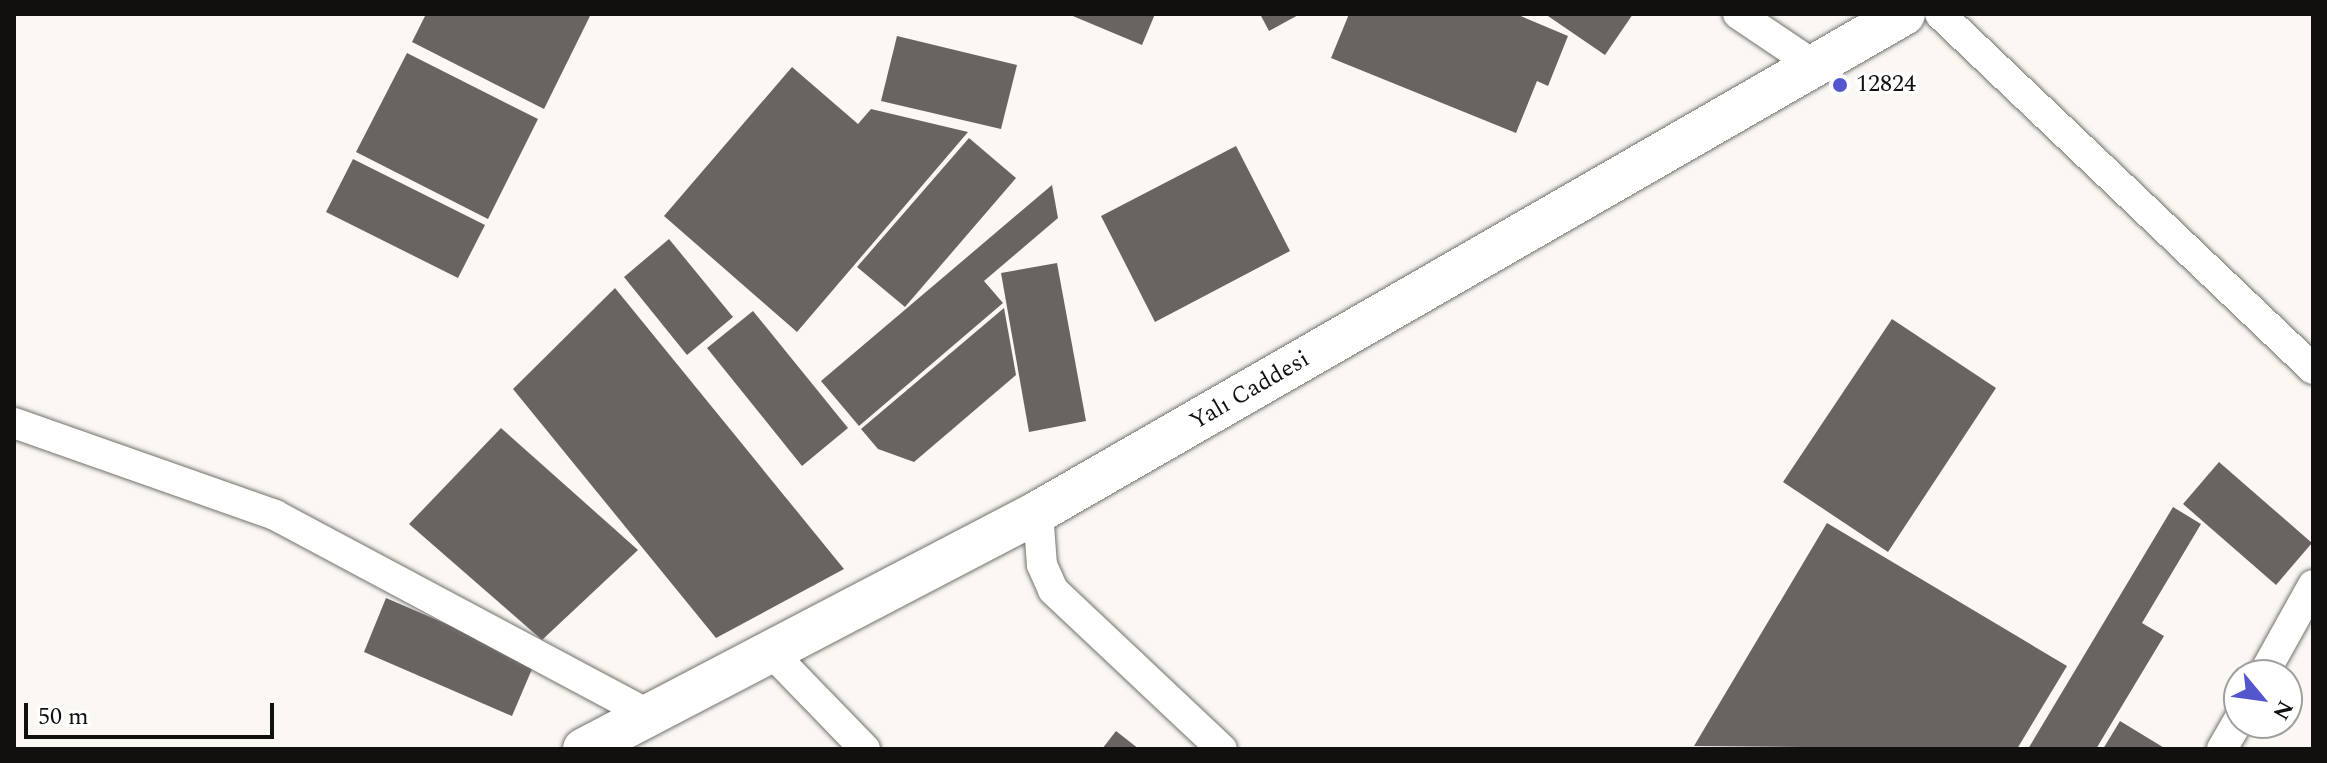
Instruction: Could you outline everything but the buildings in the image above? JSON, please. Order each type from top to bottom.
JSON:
[{"type":"street","points":[[1738,14],[1817,67]]},
{"type":"street","name":"Yalı Caddesi","points":[[584,749],[1038,512],[1817,67],[1904,14]]},
{"type":"street","points":[[1940,14],[2313,369]]},
{"type":"street","points":[[14,423],[275,515],[650,715]]},
{"type":"street","points":[[1038,512],[1042,565],[1053,590],[1222,749]]},
{"type":"street","points":[[2272,659],[2313,585]]},
{"type":"street","points":[[771,652],[865,749]]},
{"type":"place","name":"12824","points":[[1840,85]]}]
